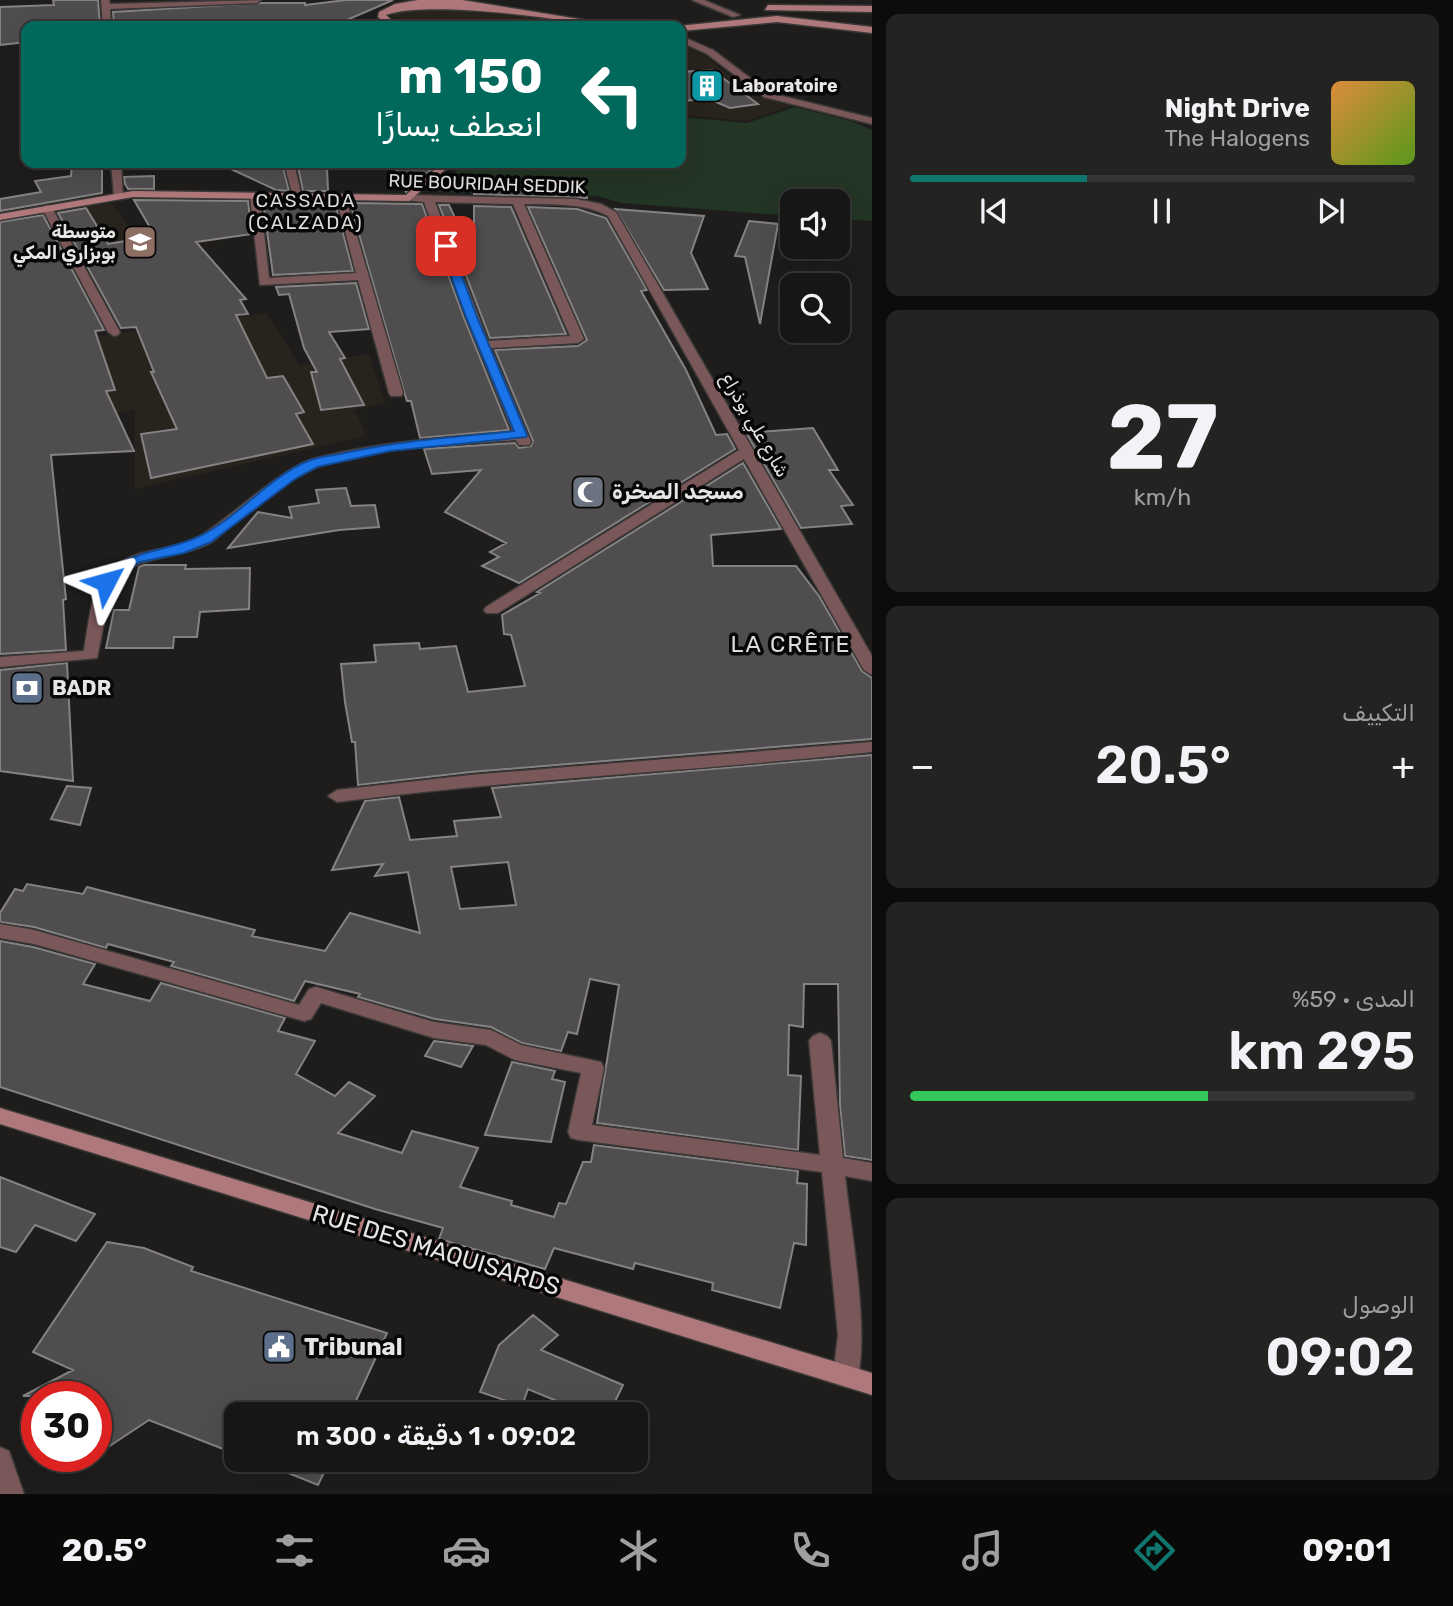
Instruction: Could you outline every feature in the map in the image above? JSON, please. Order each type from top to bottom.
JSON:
[{"type":"main road","points":[[445,0],[582,21]]},
{"type":"main road","points":[[387,21],[382,14],[391,8],[420,2],[468,5]]},
{"type":"main road","points":[[711,23],[756,10],[788,7],[872,9]]},
{"type":"main road","points":[[686,26],[776,19],[872,30]]},
{"type":"main road","points":[[410,198],[443,168]]},
{"type":"main road","name":"RUE BOURIDAH SEDDIK","points":[[0,216],[132,194],[410,198]]},
{"type":"main road","name":"RUE DES MAQUISARDS","points":[[0,1116],[872,1384]]},
{"type":"street","points":[[107,21],[106,3],[257,0]]},
{"type":"street","points":[[696,0],[736,15]]},
{"type":"street","points":[[686,41],[710,52],[767,95],[872,121]]},
{"type":"street","points":[[116,168],[118,196]]},
{"type":"street","points":[[290,168],[298,196]]},
{"type":"street","points":[[255,196],[264,282],[363,276]]},
{"type":"street","points":[[341,197],[396,393]]},
{"type":"street","name":"RUE BOURIDAH SEDDIK","points":[[410,198],[576,202],[597,206]]},
{"type":"street","points":[[0,662],[91,654],[102,593],[106,582],[118,569],[135,559],[179,550],[206,539],[303,468],[325,460],[390,447],[523,440],[428,198]]},
{"type":"street","points":[[484,345],[578,339],[516,200]]},
{"type":"street","name":"شارع علي بوذراع","points":[[597,206],[607,210],[616,220],[872,670]]},
{"type":"street","points":[[47,208],[114,332]]},
{"type":"street","points":[[492,610],[747,451]]},
{"type":"street","points":[[337,796],[551,773],[728,763],[872,747]]},
{"type":"street","points":[[0,931],[34,937],[304,1014],[316,994],[434,1030],[491,1038],[515,1052],[593,1068],[579,1132],[872,1172]]},
{"type":"street","points":[[820,1041],[835,1166],[850,1335],[846,1376]]},
{"type":"street","points":[[0,1459],[11,1494]]},
{"type":"shaded area","points":[[438,4],[548,21],[400,21],[391,16],[395,10]]},
{"type":"shaded area","points":[[686,46],[695,49],[759,97],[791,106],[746,121],[686,115]]},
{"type":"shaded area","name":"متوسطة بوبزاري المكي","points":[[111,203],[132,231],[209,219],[226,239],[191,245],[96,278],[69,239],[76,237],[58,211]]},
{"type":"shaded area","points":[[76,299],[100,336],[267,313],[299,365],[369,354],[385,403],[355,410],[366,436],[135,489],[135,410],[52,422]]},
{"type":"green space","points":[[795,107],[851,121],[872,130],[872,221],[850,220],[850,189],[780,189],[780,215],[622,203],[597,196],[426,192],[458,168],[686,168],[686,117],[747,123]]},
{"type":"building","points":[[53,0],[98,0],[100,21],[21,21],[21,43],[0,45],[0,7],[54,5]]},
{"type":"building","points":[[346,0],[393,0],[345,21],[114,21],[113,12],[261,3],[305,5]]},
{"type":"building","name":"Laboratoire","points":[[712,70],[758,104],[730,108],[709,99],[686,101],[686,72]]},
{"type":"building","points":[[72,168],[102,168],[102,193],[0,211],[0,199],[41,192],[35,181],[71,176]]},
{"type":"building","points":[[229,168],[283,168],[289,191],[276,190]]},
{"type":"building","points":[[298,168],[327,168],[328,191],[303,191]]},
{"type":"building","points":[[395,168],[432,168],[432,169],[406,192]]},
{"type":"building","points":[[154,176],[154,189],[128,189],[125,184],[124,177]]},
{"type":"building","points":[[474,188],[585,189],[587,198],[474,194]]},
{"type":"building","points":[[134,200],[248,201],[252,234],[196,242],[246,299],[240,300],[248,314],[236,315],[267,378],[283,376],[304,412],[296,414],[313,444],[151,478],[141,434],[177,429],[151,372],[154,372],[136,327],[121,328],[58,213],[86,208],[108,244],[155,236]]},
{"type":"building","points":[[263,202],[335,203],[353,271],[273,275]]},
{"type":"building","points":[[350,203],[422,204],[509,430],[420,438],[411,401],[407,401],[405,395]]},
{"type":"building","points":[[439,205],[449,205],[474,258],[474,206],[511,207],[566,334],[490,338]]},
{"type":"building","points":[[528,207],[577,209],[606,218],[647,290],[641,291],[686,370],[716,435],[727,434],[735,449],[519,583],[482,566],[499,557],[490,552],[506,543],[445,512],[481,470],[432,474],[424,449],[515,443],[519,448],[531,446],[533,441],[495,350],[578,346],[587,340]]},
{"type":"building","points":[[615,209],[704,216],[691,253],[708,289],[664,290]]},
{"type":"building","points":[[43,215],[104,330],[95,331],[115,390],[106,391],[134,451],[51,455],[66,599],[63,600],[66,650],[0,654],[0,222]]},
{"type":"building","points":[[749,221],[778,224],[760,324],[745,257],[735,256]]},
{"type":"building","points":[[356,283],[369,329],[329,332],[345,358],[340,359],[364,405],[321,410],[311,372],[317,372],[304,348],[289,294],[279,295],[276,287]]},
{"type":"building","points":[[813,428],[838,470],[829,470],[853,505],[841,506],[852,524],[801,528],[746,433]]},
{"type":"building","points":[[743,463],[781,529],[711,535],[713,566],[796,566],[819,596],[862,671],[872,678],[872,739],[471,772],[358,785],[355,742],[352,742],[341,664],[376,662],[374,645],[419,643],[420,649],[456,646],[468,692],[525,686],[511,635],[504,634],[502,615]]},
{"type":"building","points":[[346,488],[351,506],[375,505],[379,527],[339,530],[228,548],[258,512],[292,518],[289,507],[319,503],[316,490]]},
{"type":"building","points":[[186,565],[185,569],[250,568],[249,609],[200,612],[197,637],[174,637],[173,648],[106,648],[114,610],[129,610],[139,567]]},
{"type":"building","points":[[67,663],[73,781],[0,771],[0,670]]},
{"type":"building","points":[[872,755],[872,1160],[845,1156],[840,1105],[838,984],[804,984],[803,1027],[789,1025],[788,1075],[801,1076],[798,1150],[597,1123],[619,985],[590,979],[577,1034],[568,1032],[561,1051],[522,1043],[491,1027],[435,1019],[358,997],[360,994],[305,981],[294,1001],[171,966],[174,962],[108,944],[106,948],[34,927],[0,922],[0,913],[15,889],[23,891],[27,884],[83,894],[87,887],[255,930],[252,936],[325,951],[350,913],[420,933],[408,872],[375,876],[383,864],[332,870],[365,801],[399,797],[410,840],[457,836],[454,821],[501,817],[492,788]],"holes":[[[508,862],[516,905],[460,909],[451,867]]]},
{"type":"building","points":[[67,786],[91,788],[80,825],[51,819]]},
{"type":"building","points":[[0,941],[95,964],[83,984],[150,1001],[161,983],[285,1018],[278,1031],[315,1041],[296,1074],[335,1096],[349,1082],[375,1096],[338,1133],[402,1153],[412,1131],[478,1148],[460,1187],[512,1201],[511,1205],[554,1217],[559,1203],[566,1204],[583,1162],[591,1162],[594,1145],[798,1171],[797,1183],[807,1184],[806,1245],[794,1243],[780,1308],[712,1290],[713,1283],[635,1263],[633,1269],[554,1248],[545,1269],[456,1244],[439,1239],[443,1228],[375,1209],[0,1087]]},
{"type":"building","points":[[434,1041],[473,1046],[461,1067],[425,1056]]},
{"type":"building","points":[[512,1062],[555,1071],[552,1079],[565,1082],[551,1142],[485,1135]]},
{"type":"building","points":[[0,1177],[95,1214],[76,1241],[35,1225],[16,1252],[0,1247]]},
{"type":"building","points":[[107,1242],[144,1248],[193,1267],[191,1271],[387,1333],[355,1402],[224,1402],[224,1449],[149,1420],[112,1444],[112,1381],[52,1381],[73,1370],[33,1352]]},
{"type":"building","points":[[533,1315],[558,1335],[541,1350],[623,1385],[615,1402],[559,1402],[528,1389],[523,1402],[510,1402],[480,1392],[499,1345]]},
{"type":"building","points":[[286,1472],[324,1472],[318,1485]]},
{"type":"place","name":"Laboratoire","points":[[707,86]]},
{"type":"place","name":"متوسطة بوبزاري المكي","points":[[140,242]]},
{"type":"place","name":"مسجد الصخرة","points":[[588,492]]},
{"type":"place","name":"BADR","points":[[27,688]]},
{"type":"place","name":"Tribunal","points":[[279,1347]]},
{"type":"district","name":"CASSADA (CALZADA)","points":[[306,211]]},
{"type":"district","name":"LA CRÊTE","points":[[791,644]]},
{"type":"route","points":[[106,582],[118,569],[135,559],[179,550],[206,539],[290,476],[313,464],[390,447],[521,435],[446,246]]}]
